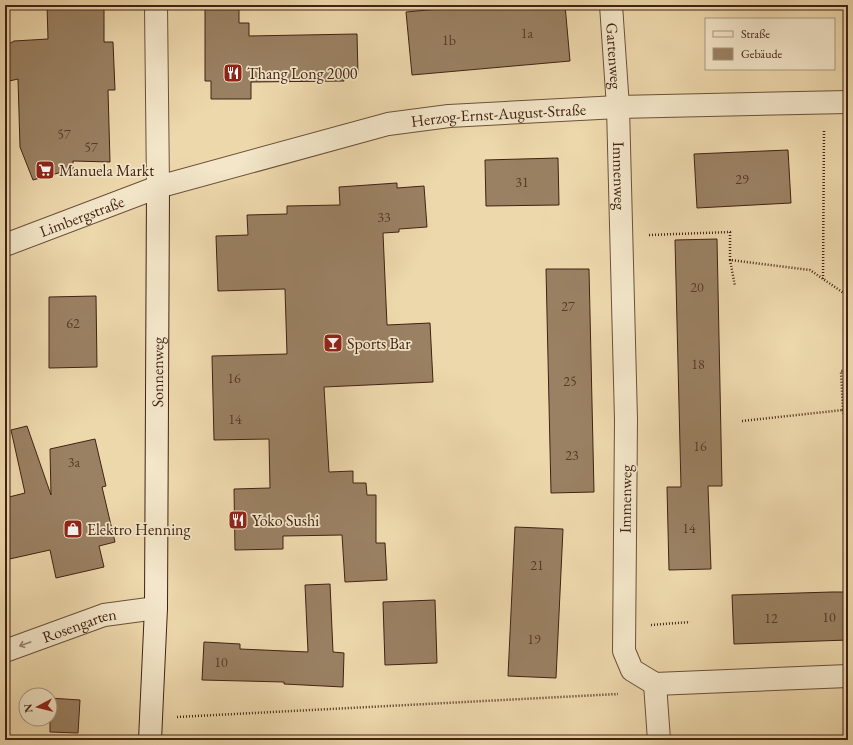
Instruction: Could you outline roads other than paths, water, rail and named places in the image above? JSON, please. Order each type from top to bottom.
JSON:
[{"type":"street","name":"Sonnenweg","points":[[150,740],[156,608],[158,187],[156,5]]},
{"type":"street","name":"Gartenweg","points":[[611,5],[618,107]]},
{"type":"street","name":"Herzog-Ernst-August-Straße","points":[[158,187],[388,124],[449,116],[618,107],[848,102]]},
{"type":"street","name":"Immenweg","points":[[618,107],[626,420],[624,651],[632,670],[655,684]]},
{"type":"street","name":"Limbergstraße","points":[[5,245],[158,187]]},
{"type":"street","name":"Rosengarten","points":[[5,651],[104,615],[156,608]]},
{"type":"street","points":[[659,740],[655,684],[848,676]]},
{"type":"place","name":"Thang Long 2000","points":[[233,73]]},
{"type":"place","name":"Manuela Markt","points":[[45,170]]},
{"type":"place","name":"Sports Bar","points":[[333,343]]},
{"type":"place","name":"Yoko Sushi","points":[[238,520]]},
{"type":"place","name":"Elektro Henning","points":[[73,529]]}]
